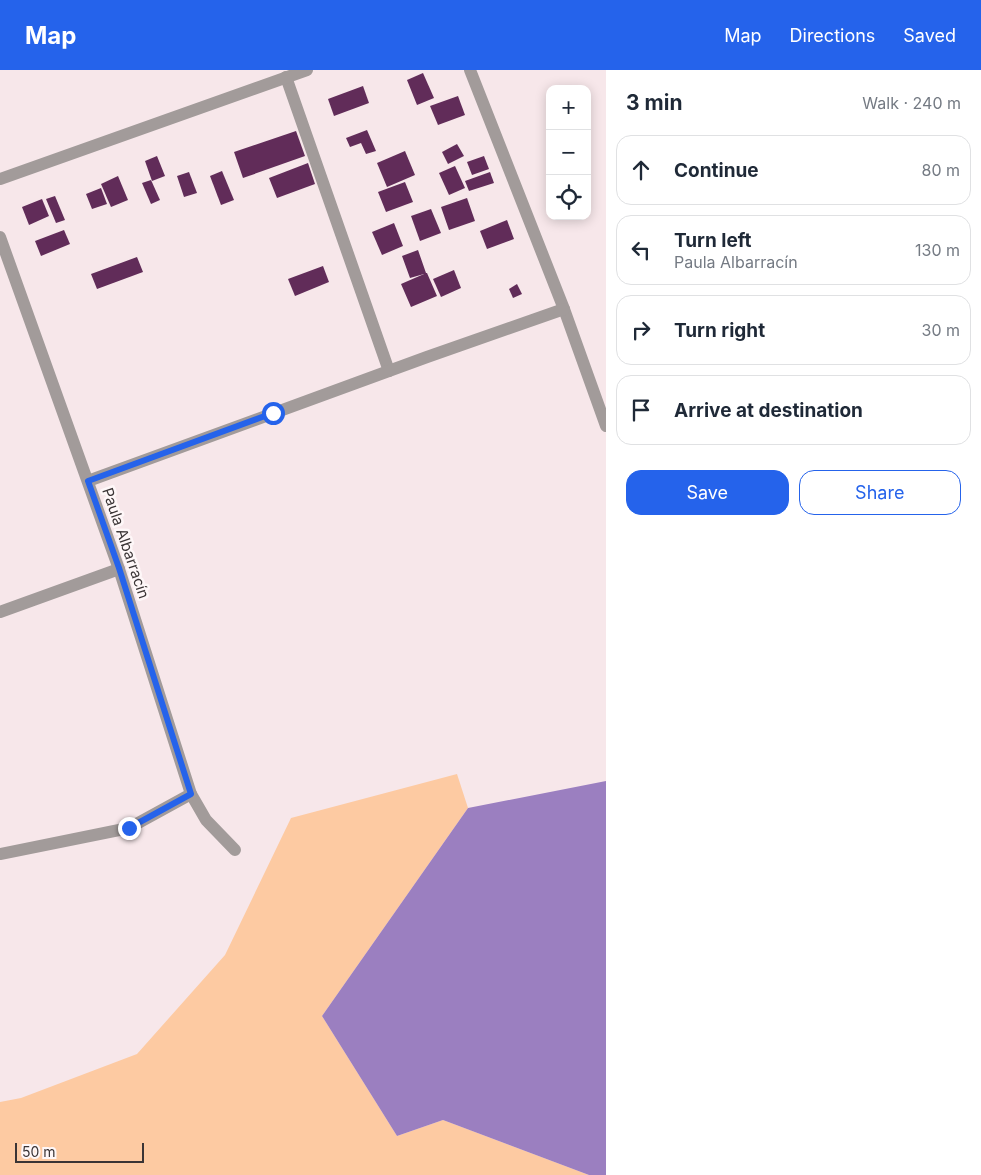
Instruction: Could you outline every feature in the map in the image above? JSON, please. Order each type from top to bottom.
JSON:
[{"type":"street","points":[[0,179],[307,70]]},
{"type":"street","points":[[470,70],[564,310],[606,426]]},
{"type":"street","points":[[286,78],[389,371]]},
{"type":"street","name":"Paula Albarracín","points":[[0,237],[119,568],[191,794],[206,820],[235,850]]},
{"type":"street","points":[[88,481],[389,371],[564,310]]},
{"type":"street","points":[[0,612],[119,568]]},
{"type":"street","points":[[0,854],[129,828],[191,794]]},
{"type":"shaded area","points":[[457,774],[468,808],[322,1016],[397,1136],[443,1120],[589,1175],[0,1175],[0,1102],[21,1098],[137,1054],[225,955],[291,818]]},
{"type":"shaded area","points":[[606,781],[606,1175],[589,1175],[443,1120],[397,1136],[322,1016],[468,808]]},
{"type":"building","points":[[423,73],[434,98],[417,105],[407,80]]},
{"type":"building","points":[[363,86],[369,103],[334,116],[328,99]]},
{"type":"building","points":[[458,96],[465,115],[438,125],[430,106]]},
{"type":"building","points":[[367,130],[376,151],[366,154],[361,143],[350,147],[346,138]]},
{"type":"building","points":[[296,131],[305,156],[243,178],[234,152]]},
{"type":"building","points":[[457,144],[464,156],[448,164],[442,152]]},
{"type":"building","points":[[405,151],[415,175],[387,187],[377,163]]},
{"type":"building","points":[[157,156],[165,176],[152,181],[145,161]]},
{"type":"building","points":[[484,156],[489,169],[472,175],[467,162]]},
{"type":"building","points":[[308,163],[315,184],[277,198],[269,178]]},
{"type":"building","points":[[455,166],[465,188],[449,195],[439,173]]},
{"type":"building","points":[[222,171],[234,200],[221,205],[210,176]]},
{"type":"building","points":[[189,172],[197,193],[184,197],[177,176]]},
{"type":"building","points":[[490,172],[494,183],[469,191],[465,181]]},
{"type":"building","points":[[118,176],[128,200],[111,207],[101,184]]},
{"type":"building","points":[[151,180],[160,200],[151,204],[142,183]]},
{"type":"building","points":[[405,182],[413,202],[386,212],[378,192]]},
{"type":"building","points":[[101,188],[107,204],[92,209],[86,194]]},
{"type":"building","points":[[55,196],[65,220],[56,223],[46,199]]},
{"type":"building","points":[[467,198],[475,221],[449,230],[441,207]]},
{"type":"building","points":[[42,199],[49,216],[29,225],[22,207]]},
{"type":"building","points":[[431,209],[441,233],[420,241],[411,216]]},
{"type":"building","points":[[507,220],[514,239],[487,249],[480,231]]},
{"type":"building","points":[[394,223],[403,246],[382,255],[372,232]]},
{"type":"building","points":[[64,230],[70,244],[41,256],[35,241]]},
{"type":"building","points":[[418,250],[437,296],[411,307],[401,284],[424,274],[410,278],[402,256]]},
{"type":"building","points":[[137,257],[143,272],[97,289],[91,274]]},
{"type":"building","points":[[323,266],[329,282],[295,296],[288,279]]},
{"type":"building","points":[[454,270],[461,288],[441,297],[433,279]]},
{"type":"building","points":[[517,284],[522,294],[513,298],[509,289]]},
{"type":"route","points":[[129,828],[191,794],[119,568],[88,481],[273,413]]}]
